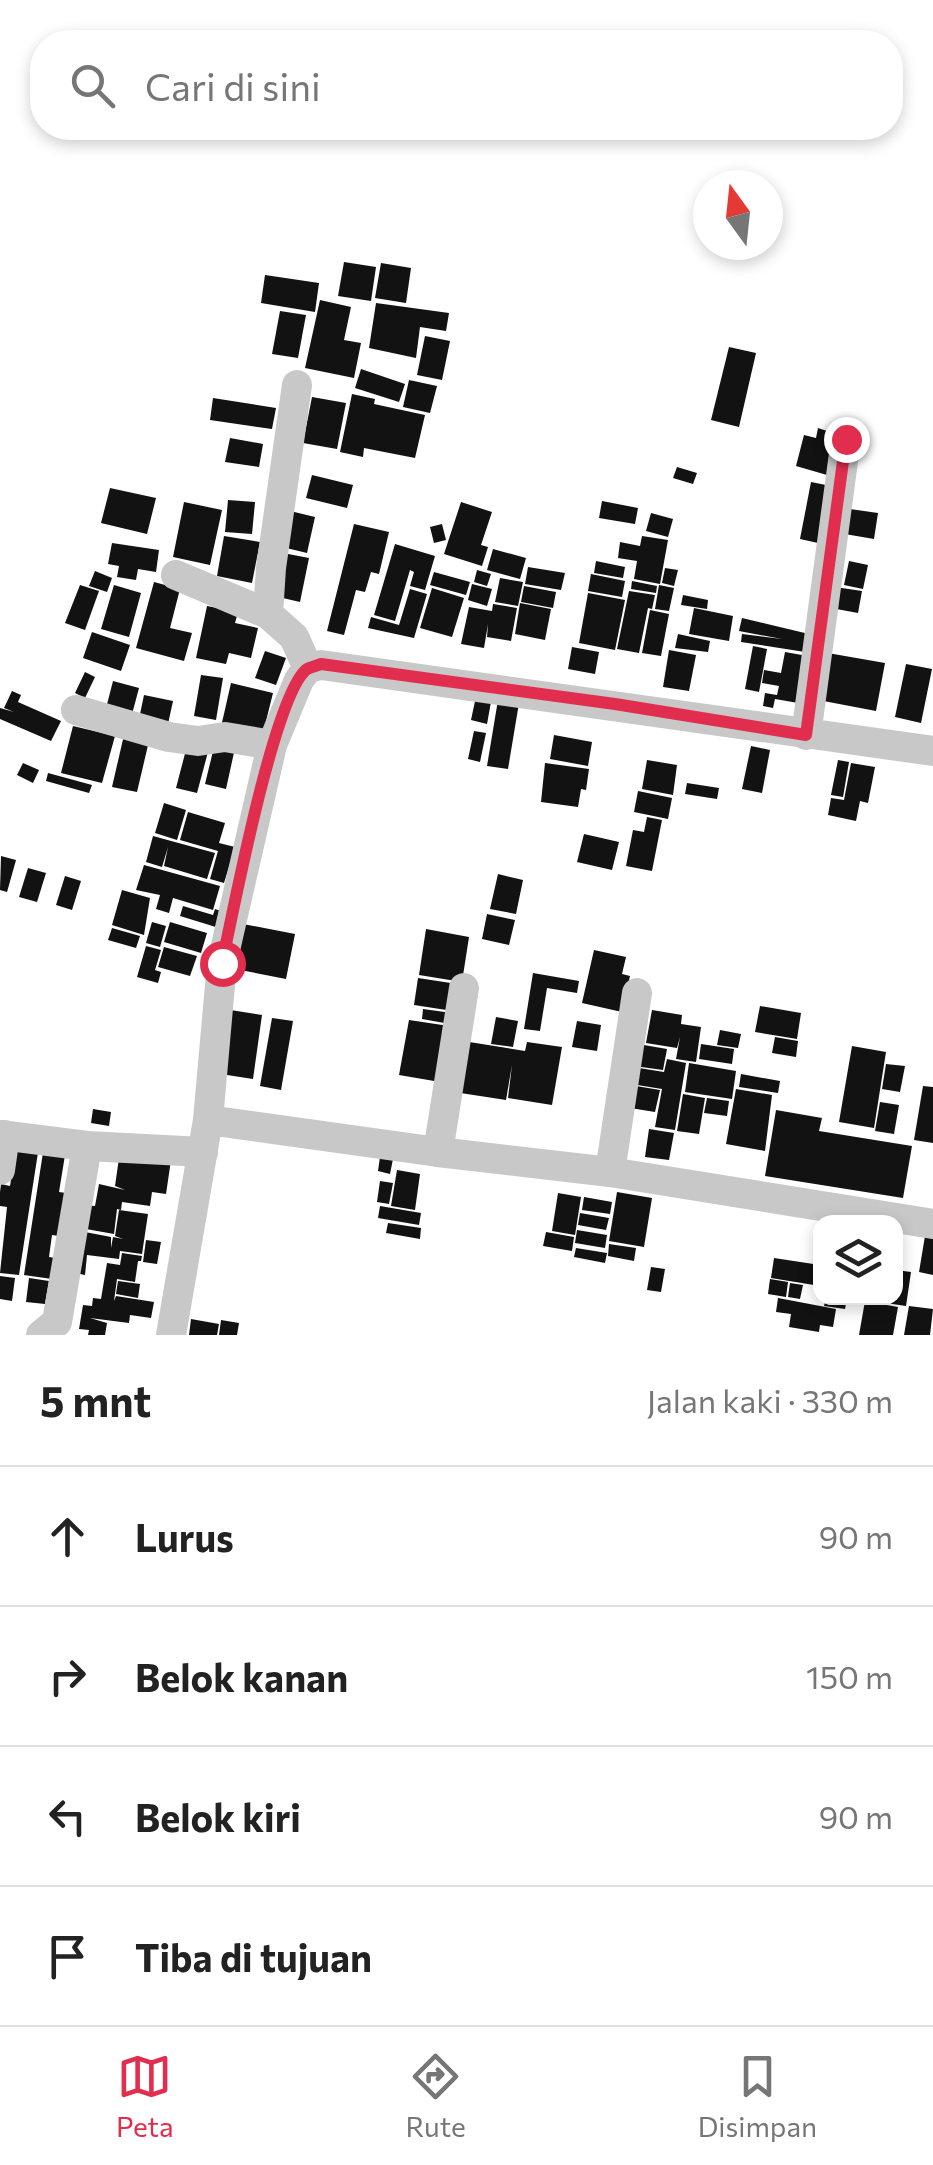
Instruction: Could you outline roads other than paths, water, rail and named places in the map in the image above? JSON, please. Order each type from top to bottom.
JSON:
[{"type":"street","points":[[268,614],[270,568],[297,385]]},
{"type":"street","points":[[806,735],[846,439]]},
{"type":"street","points":[[176,575],[268,614],[294,637],[308,668]]},
{"type":"street","points":[[172,1335],[208,1120],[222,963],[272,745],[299,680],[308,668],[321,664],[933,751]]},
{"type":"street","points":[[76,710],[169,737],[198,741],[224,737],[272,745]]},
{"type":"street","points":[[438,1152],[464,988]]},
{"type":"street","points":[[610,1172],[637,993]]},
{"type":"street","points":[[208,1120],[610,1172],[933,1224]]},
{"type":"street","points":[[0,1170],[2,1135],[87,1146],[203,1152]]},
{"type":"street","points":[[41,1335],[56,1322],[87,1146]]}]
